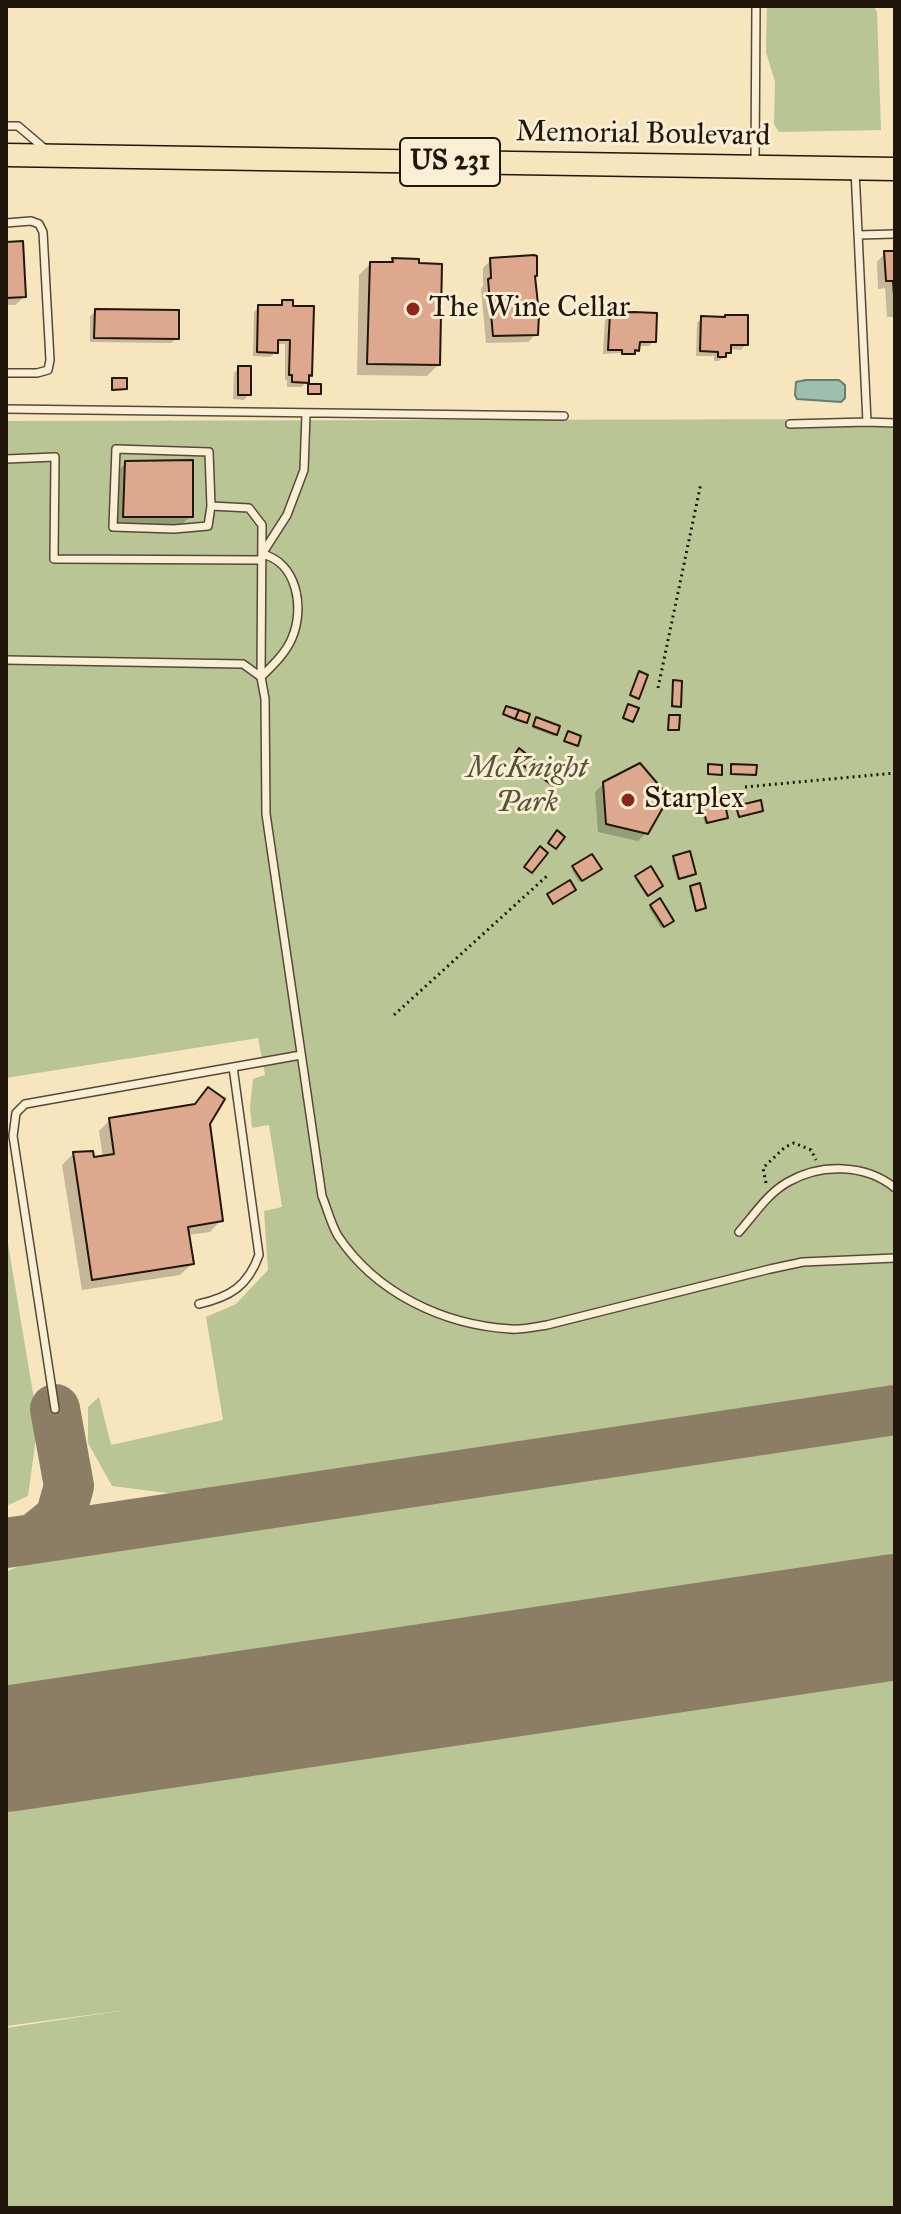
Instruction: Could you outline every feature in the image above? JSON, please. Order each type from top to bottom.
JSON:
[{"type":"main road","name":"Memorial Boulevard","points":[[6,155],[895,169]]},
{"type":"lane","points":[[755,166],[756,6]]},
{"type":"lane","points":[[6,126],[18,126],[53,156]]},
{"type":"lane","points":[[855,168],[867,422]]},
{"type":"lane","points":[[6,223],[31,221],[39,224],[43,232],[50,360],[48,370],[6,373]]},
{"type":"lane","points":[[858,235],[895,234]]},
{"type":"lane","points":[[6,409],[564,416]]},
{"type":"lane","points":[[261,557],[287,515],[304,470],[306,414]]},
{"type":"lane","points":[[790,424],[895,423]]},
{"type":"lane","points":[[116,449],[209,452],[211,506],[208,526],[174,529],[113,527],[116,449]]},
{"type":"lane","points":[[6,459],[55,457],[54,559],[274,556],[287,569],[296,586],[297,606],[293,637],[261,677]]},
{"type":"lane","points":[[211,506],[249,508],[262,525],[261,677],[265,699],[266,814],[322,1196],[337,1234],[366,1268],[398,1295],[435,1313],[513,1329],[536,1327],[803,1262],[895,1258]]},
{"type":"lane","points":[[6,660],[243,664],[261,677]]},
{"type":"lane","points":[[55,1409],[13,1136],[16,1113],[25,1104],[301,1055]]},
{"type":"lane","points":[[199,1304],[232,1294],[242,1286],[254,1271],[259,1255],[233,1067]]},
{"type":"lane","points":[[739,1232],[788,1182],[821,1170],[852,1168],[881,1177],[895,1188]]},
{"type":"path","points":[[658,688],[701,483]]},
{"type":"path","points":[[745,787],[895,773]]},
{"type":"path","points":[[394,1015],[548,875]]},
{"type":"path","points":[[768,1199],[763,1168],[785,1147],[794,1143],[811,1150],[821,1170]]},
{"type":"green space","points":[[767,6],[874,6],[877,12],[881,130],[779,132],[774,124],[775,82],[766,52]]},
{"type":"green space","name":"McKnight Park","points":[[895,419],[895,1392],[198,1497],[112,1486],[88,1443],[88,1407],[99,1397],[111,1445],[223,1420],[206,1317],[236,1304],[268,1270],[264,1211],[282,1207],[269,1125],[252,1128],[250,1107],[253,1079],[265,1075],[258,1038],[6,1078],[6,421]]},
{"type":"green space","points":[[6,1232],[38,1423],[28,1496],[6,1506]]},
{"type":"green space","points":[[895,1426],[895,1574],[6,1706],[6,1572],[47,1553]]},
{"type":"green space","points":[[895,1658],[895,2208],[6,2208],[6,2028],[126,2010],[6,2026],[6,1792]]},
{"type":"shaded area","points":[[839,380],[845,385],[845,398],[841,402],[797,399],[796,382]]},
{"type":"building","points":[[23,241],[26,297],[6,298],[6,242]]},
{"type":"building","points":[[884,251],[895,251],[895,310],[893,281],[886,281]]},
{"type":"building","points":[[537,256],[538,335],[493,336],[488,279],[491,278],[490,258]]},
{"type":"building","points":[[392,258],[442,264],[440,365],[367,364],[370,262],[393,262]]},
{"type":"building","points":[[282,300],[293,300],[293,306],[314,306],[312,376],[309,375],[309,383],[292,382],[292,375],[289,375],[290,340],[278,340],[278,353],[257,352],[258,305],[282,305]]},
{"type":"building","points":[[95,309],[179,310],[179,339],[94,338]]},
{"type":"building","points":[[610,313],[657,313],[656,342],[640,342],[639,351],[635,350],[635,354],[608,350]]},
{"type":"building","points":[[748,315],[748,345],[731,345],[731,353],[726,353],[726,357],[718,357],[718,352],[700,351],[701,316]]},
{"type":"building","points":[[238,366],[251,366],[251,395],[238,395]]},
{"type":"building","points":[[112,378],[127,378],[127,389],[112,390]]},
{"type":"building","points":[[308,384],[321,384],[321,394],[308,394]]},
{"type":"building","points":[[193,460],[193,517],[123,517],[125,461]]},
{"type":"building","points":[[639,671],[648,675],[639,699],[630,695]]},
{"type":"building","points":[[673,680],[682,681],[681,707],[672,706]]},
{"type":"building","points":[[628,704],[639,708],[633,722],[623,718]]},
{"type":"building","points":[[506,706],[519,710],[515,719],[503,714]]},
{"type":"building","points":[[519,710],[530,714],[527,723],[515,719]]},
{"type":"building","points":[[669,715],[680,715],[679,730],[668,730]]},
{"type":"building","points":[[536,717],[560,726],[557,735],[533,726]]},
{"type":"building","points":[[568,731],[581,736],[578,746],[564,741]]},
{"type":"building","points":[[519,748],[540,765],[533,773],[513,757]]},
{"type":"building","points":[[640,763],[669,797],[648,834],[606,824],[603,782]]},
{"type":"building","points":[[708,764],[722,765],[722,775],[708,774]]},
{"type":"building","points":[[731,764],[757,765],[756,775],[731,774]]},
{"type":"building","points":[[548,768],[560,778],[553,786],[541,777]]},
{"type":"building","points":[[724,800],[728,818],[707,823],[702,806]]},
{"type":"building","points":[[761,800],[763,811],[739,817],[736,806]]},
{"type":"building","points":[[557,830],[565,837],[556,849],[548,843]]},
{"type":"building","points":[[540,846],[548,853],[532,873],[524,867]]},
{"type":"building","points":[[690,851],[696,874],[679,879],[673,856]]},
{"type":"building","points":[[592,854],[602,869],[582,881],[572,866]]},
{"type":"building","points":[[651,866],[663,886],[648,896],[635,876]]},
{"type":"building","points":[[570,880],[576,890],[553,904],[547,894]]},
{"type":"building","points":[[700,883],[706,908],[696,911],[690,886]]},
{"type":"building","points":[[660,898],[674,921],[664,927],[650,905]]},
{"type":"building","points":[[208,1087],[225,1099],[210,1124],[223,1221],[188,1227],[194,1264],[92,1280],[73,1152],[93,1151],[94,1157],[114,1154],[109,1118],[195,1104]]},
{"type":"taxiway","points":[[35,1538],[60,1518],[69,1486],[55,1409]]},
{"type":"taxiway","points":[[6,1543],[895,1410]]},
{"type":"runway","points":[[6,1749],[895,1617]]},
{"type":"place","name":"The Wine Cellar","points":[[413,309]]},
{"type":"place","name":"Starplex","points":[[628,800]]}]
